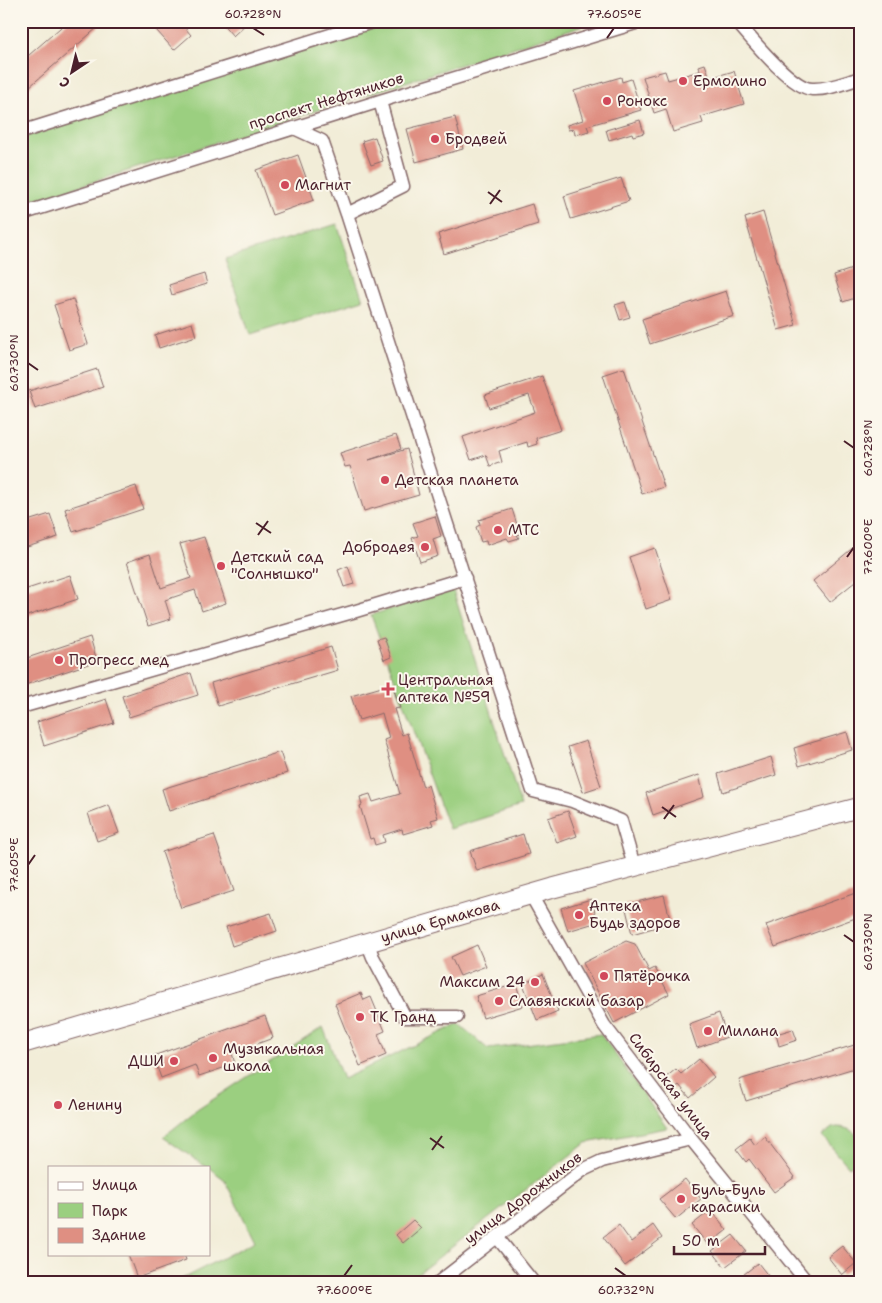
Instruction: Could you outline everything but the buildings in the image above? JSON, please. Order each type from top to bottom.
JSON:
[{"type":"street","points":[[21,132],[375,21]]},
{"type":"street","name":"проспект Нефтяников","points":[[21,214],[642,21]]},
{"type":"street","points":[[736,21],[780,68],[796,83],[805,88],[823,88],[861,78]]},
{"type":"street","points":[[347,214],[403,186],[380,101]]},
{"type":"street","points":[[294,128],[322,141],[533,791],[572,801],[621,821],[634,866]]},
{"type":"street","points":[[21,707],[465,578]]},
{"type":"street","name":"улица Ермакова","points":[[21,1044],[531,895],[861,807]]},
{"type":"street","name":"Сибирская улица","points":[[531,895],[604,1025],[691,1139],[807,1282]]},
{"type":"street","points":[[367,942],[405,1017],[457,1017]]},
{"type":"street","name":"улица Дорожников","points":[[438,1282],[583,1170],[602,1161],[691,1139]]},
{"type":"street","points":[[497,1236],[533,1282]]},
{"type":"green space","points":[[394,21],[597,21],[21,205],[21,138]]},
{"type":"green space","points":[[337,224],[363,300],[250,335],[225,259]]},
{"type":"green space","points":[[453,590],[521,806],[449,829],[371,615]]},
{"type":"green space","points":[[459,1024],[488,1049],[601,1034],[667,1128],[586,1143],[407,1282],[176,1282],[255,1241],[224,1179],[210,1169],[210,1166],[205,1166],[163,1137],[197,1110],[323,1027],[343,1079]]},
{"type":"green space","points":[[837,1127],[852,1131],[860,1142],[860,1155],[856,1162],[849,1167],[822,1136],[832,1128]]},
{"type":"place","name":"Ермолино","points":[[683,81]]},
{"type":"place","name":"Ронокс","points":[[607,101]]},
{"type":"place","name":"Бродвей","points":[[435,139]]},
{"type":"place","name":"Магнит","points":[[285,185]]},
{"type":"place","name":"Детская планета","points":[[385,480]]},
{"type":"place","name":"МТС","points":[[498,530]]},
{"type":"place","name":"Добродея","points":[[425,547]]},
{"type":"place","name":"Детский сад \"Солнышко\"","points":[[221,566]]},
{"type":"place","name":"Прогресс мед","points":[[59,660]]},
{"type":"place","name":"Центральная аптека №59","points":[[388,689]]},
{"type":"place","name":"Аптека Будь здоров","points":[[579,915]]},
{"type":"place","name":"Пятёрочка","points":[[604,976]]},
{"type":"place","name":"Максим 24","points":[[535,982]]},
{"type":"place","name":"Славянский базар","points":[[499,1001]]},
{"type":"place","name":"ТК Гранд","points":[[360,1017]]},
{"type":"place","name":"Милана","points":[[708,1031]]},
{"type":"place","name":"Музыкальная школа","points":[[213,1058]]},
{"type":"place","name":"ДШИ","points":[[174,1061]]},
{"type":"place","name":"Ленину","points":[[58,1105]]},
{"type":"place","name":"Буль-Буль карасики","points":[[681,1199]]}]
